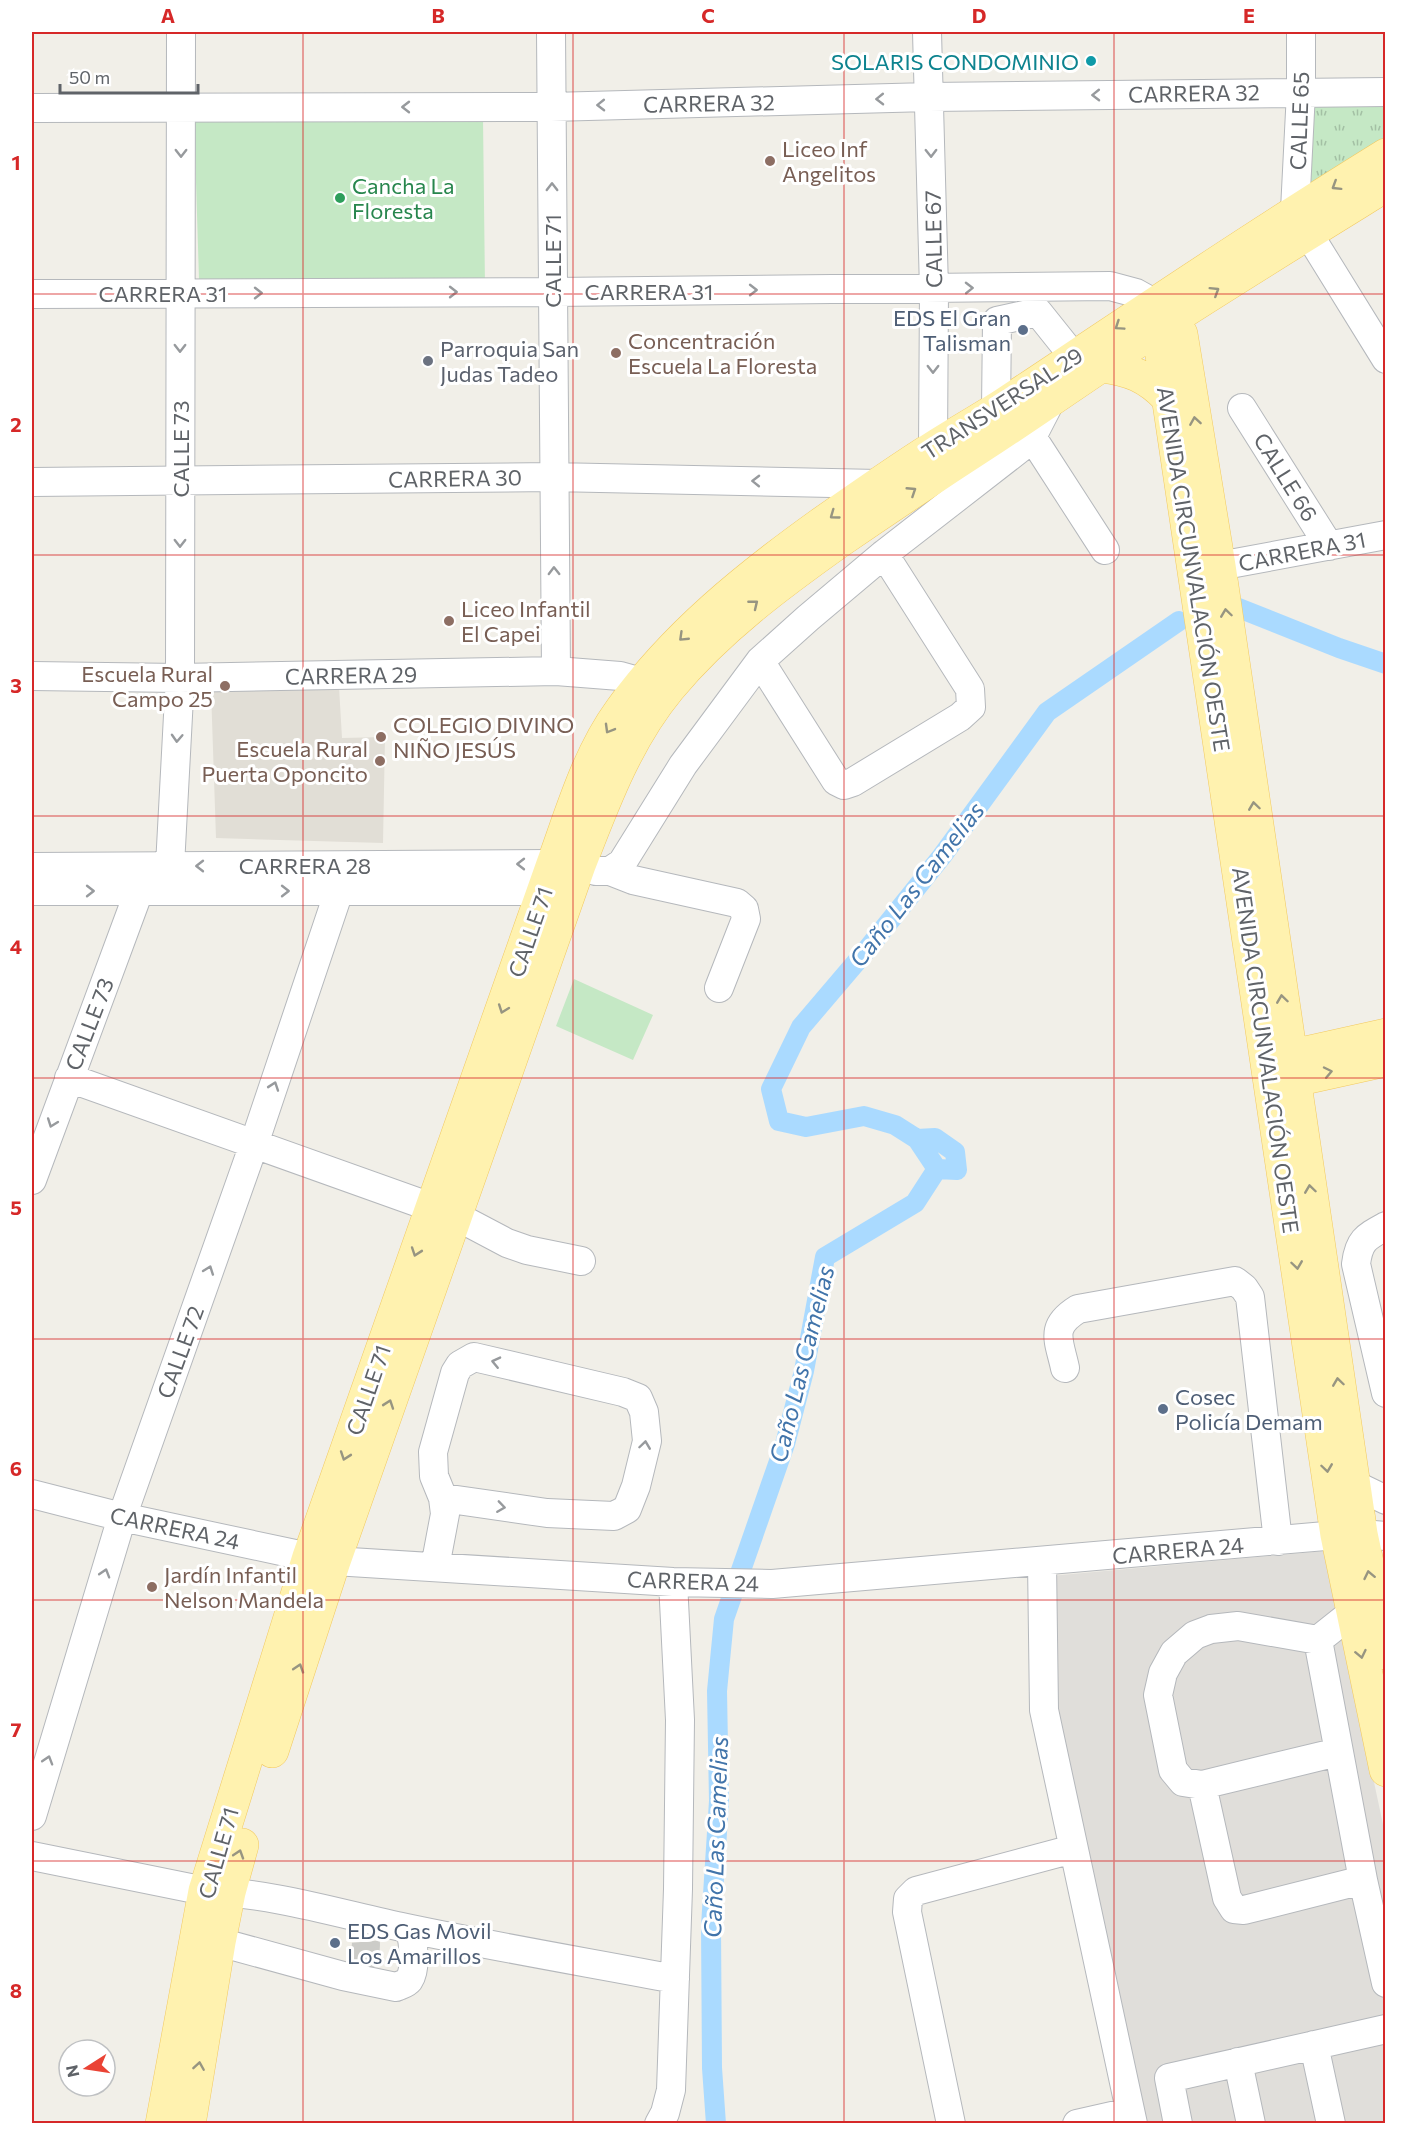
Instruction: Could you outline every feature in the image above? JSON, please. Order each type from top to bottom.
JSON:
[{"type":"main road","name":"TRANSVERSAL 29","points":[[655,685],[693,660],[737,618],[784,580],[902,498],[1050,402],[1088,366],[1166,309],[1302,222],[1386,155]]},
{"type":"main road","name":"TRANSVERSAL 29","points":[[1302,222],[1386,185]]},
{"type":"main road","name":"AVENIDA CIRCUNVALACIÓN OESTE","points":[[1166,309],[1167,397],[1361,1535],[1384,1637]]},
{"type":"main road","name":"AVENIDA CIRCUNVALACIÓN OESTE","points":[[1166,309],[1219,566],[1281,1071],[1361,1535],[1352,1613],[1386,1770]]},
{"type":"main road","name":"TRANSVERSAL 29","points":[[655,685],[676,644],[721,601],[770,561],[933,447],[996,409],[1088,366]]},
{"type":"main road","points":[[1088,366],[1119,368],[1139,375],[1167,397]]},
{"type":"main road","name":"CALLE 71","points":[[162,2124],[217,1891],[235,1864],[321,1559],[444,1212],[572,876],[623,757],[643,723],[655,685]]},
{"type":"main road","points":[[1281,1071],[1386,1035]]},
{"type":"main road","points":[[1281,1071],[1386,1060]]},
{"type":"main road","name":"CALLE 71","points":[[189,2124],[219,1942],[217,1891]]},
{"type":"street","name":"CALLE 73","points":[[32,1180],[69,1078],[155,879],[180,678],[181,32]]},
{"type":"street","name":"CALLE 71","points":[[551,32],[556,671]]},
{"type":"street","name":"CALLE 67","points":[[927,32],[934,289],[933,447]]},
{"type":"street","name":"CALLE 65","points":[[1300,32],[1302,222]]},
{"type":"street","name":"CARRERA 32","points":[[32,108],[551,107],[929,97],[1386,92]]},
{"type":"street","points":[[1302,222],[1386,359]]},
{"type":"street","name":"CARRERA 31","points":[[32,294],[552,292],[1110,286],[1136,293],[1166,309]]},
{"type":"street","points":[[996,409],[997,321],[1038,312],[1088,366]]},
{"type":"street","points":[[572,876],[622,862],[683,765],[760,662],[884,554],[1023,446],[1032,437],[1050,402]]},
{"type":"street","name":"CALLE 66","points":[[1242,408],[1329,546]]},
{"type":"street","points":[[1032,437],[1105,550]]},
{"type":"street","name":"CARRERA 30","points":[[32,482],[553,477],[878,484]]},
{"type":"street","name":"CARRERA 31","points":[[1219,566],[1386,535]]},
{"type":"street","points":[[760,662],[820,758],[836,781],[844,784],[853,782],[960,717],[971,706],[970,689],[884,554]]},
{"type":"street","name":"CARRERA 29","points":[[32,675],[180,678],[556,671],[610,675],[655,685]]},
{"type":"street","name":"CARRERA 28","points":[[32,867],[155,879],[339,891],[572,876]]},
{"type":"street","points":[[572,876],[633,880],[737,903],[744,909],[746,919],[719,988]]},
{"type":"street","name":"CARRERA 28","points":[[32,891],[155,879],[572,876]]},
{"type":"street","name":"CALLE 72","points":[[32,1816],[122,1517],[254,1144],[339,891]]},
{"type":"street","points":[[69,1078],[444,1212],[507,1243],[527,1250],[581,1261]]},
{"type":"street","points":[[1385,1384],[1356,1264],[1358,1250],[1365,1238],[1386,1226]]},
{"type":"street","points":[[1065,1368],[1058,1332],[1064,1317],[1078,1309],[1235,1281],[1244,1288],[1250,1297],[1278,1541]]},
{"type":"street","points":[[435,1567],[445,1514],[443,1498],[434,1476],[433,1452],[455,1373],[466,1360],[474,1357],[623,1392],[638,1398],[644,1412],[647,1441],[636,1486],[627,1509],[615,1516],[547,1513],[443,1498]]},
{"type":"street","points":[[1353,1484],[1386,1500]]},
{"type":"street","name":"CARRERA 24","points":[[32,1494],[122,1517],[321,1559],[708,1583],[772,1584],[1361,1535]]},
{"type":"street","points":[[1042,1562],[1044,1710],[1132,2118],[1077,2124]]},
{"type":"street","points":[[659,2124],[665,2114],[671,2090],[675,1979],[680,1720],[673,1581]]},
{"type":"street","points":[[1338,1752],[1202,1785],[1183,1782],[1173,1770],[1158,1695],[1163,1672],[1174,1653],[1195,1635],[1211,1629],[1238,1626],[1318,1640],[1352,1613]]},
{"type":"street","points":[[1318,1640],[1363,1880],[1386,1983]]},
{"type":"street","points":[[1202,1785],[1227,1898],[1234,1909],[1244,1910],[1363,1880]]},
{"type":"street","points":[[951,2124],[907,1912],[908,1899],[916,1891],[1073,1849]]},
{"type":"street","points":[[32,1856],[217,1891],[264,1897],[361,1924],[410,1929],[675,1979]]},
{"type":"street","points":[[219,1942],[350,1972],[396,1987],[410,1979],[414,1951],[410,1929]]},
{"type":"street","points":[[1178,2124],[1169,2078],[1386,2029]]},
{"type":"street","points":[[1314,2045],[1331,2124]]},
{"type":"street","points":[[1238,2062],[1251,2124]]},
{"type":"shaded area","points":[[339,687],[342,738],[385,737],[383,843],[216,838],[211,690]]},
{"type":"shaded area","points":[[1325,1551],[1385,1834],[1385,2123],[1145,2123],[1055,1702],[1050,1576]]},
{"type":"green space","points":[[1385,104],[1385,143],[1306,192],[1313,106]]},
{"type":"green space","name":"Cancha La Floresta","points":[[194,117],[483,118],[485,287],[199,279]]},
{"type":"green space","points":[[574,979],[653,1015],[633,1060],[556,1026]]},
{"type":"waterway","name":"Caño Las Camelias","points":[[1236,607],[1386,664]]},
{"type":"waterway","name":"Caño Las Camelias","points":[[716,2124],[712,2068],[711,1926],[719,1801],[717,1691],[724,1619],[785,1444],[804,1371],[825,1257],[915,1203],[937,1169],[917,1139],[895,1125],[864,1116],[806,1127],[779,1121],[771,1089],[801,1027],[942,856],[1047,712],[1179,621]]},
{"type":"waterway","points":[[917,1139],[935,1138],[955,1152],[957,1170],[937,1169]]},
{"type":"tunnel","points":[[358,1968],[366,1951],[364,1931]]},
{"type":"place","name":"SOLARIS CONDOMINIO","points":[[1091,61]]},
{"type":"place","name":"Liceo Inf Angelitos","points":[[770,161]]},
{"type":"place","name":"Cancha La Floresta","points":[[340,198]]},
{"type":"place","name":"EDS El Gran Talisman","points":[[1023,330]]},
{"type":"place","name":"Concentración Escuela La Floresta","points":[[616,353]]},
{"type":"place","name":"Parroquia San Judas Tadeo","points":[[428,361]]},
{"type":"place","name":"Liceo Infantil El Capei","points":[[449,621]]},
{"type":"place","name":"Escuela Rural Campo 25","points":[[225,686]]},
{"type":"place","name":"COLEGIO DIVINO NIÑO JESÚS","points":[[381,737]]},
{"type":"place","name":"Escuela Rural Puerta Oponcito","points":[[380,761]]},
{"type":"place","name":"Cosec Policía Demam","points":[[1163,1409]]},
{"type":"place","name":"Jardín Infantil Nelson Mandela","points":[[152,1587]]},
{"type":"place","name":"EDS Gas Movil Los Amarillos","points":[[335,1943]]}]
